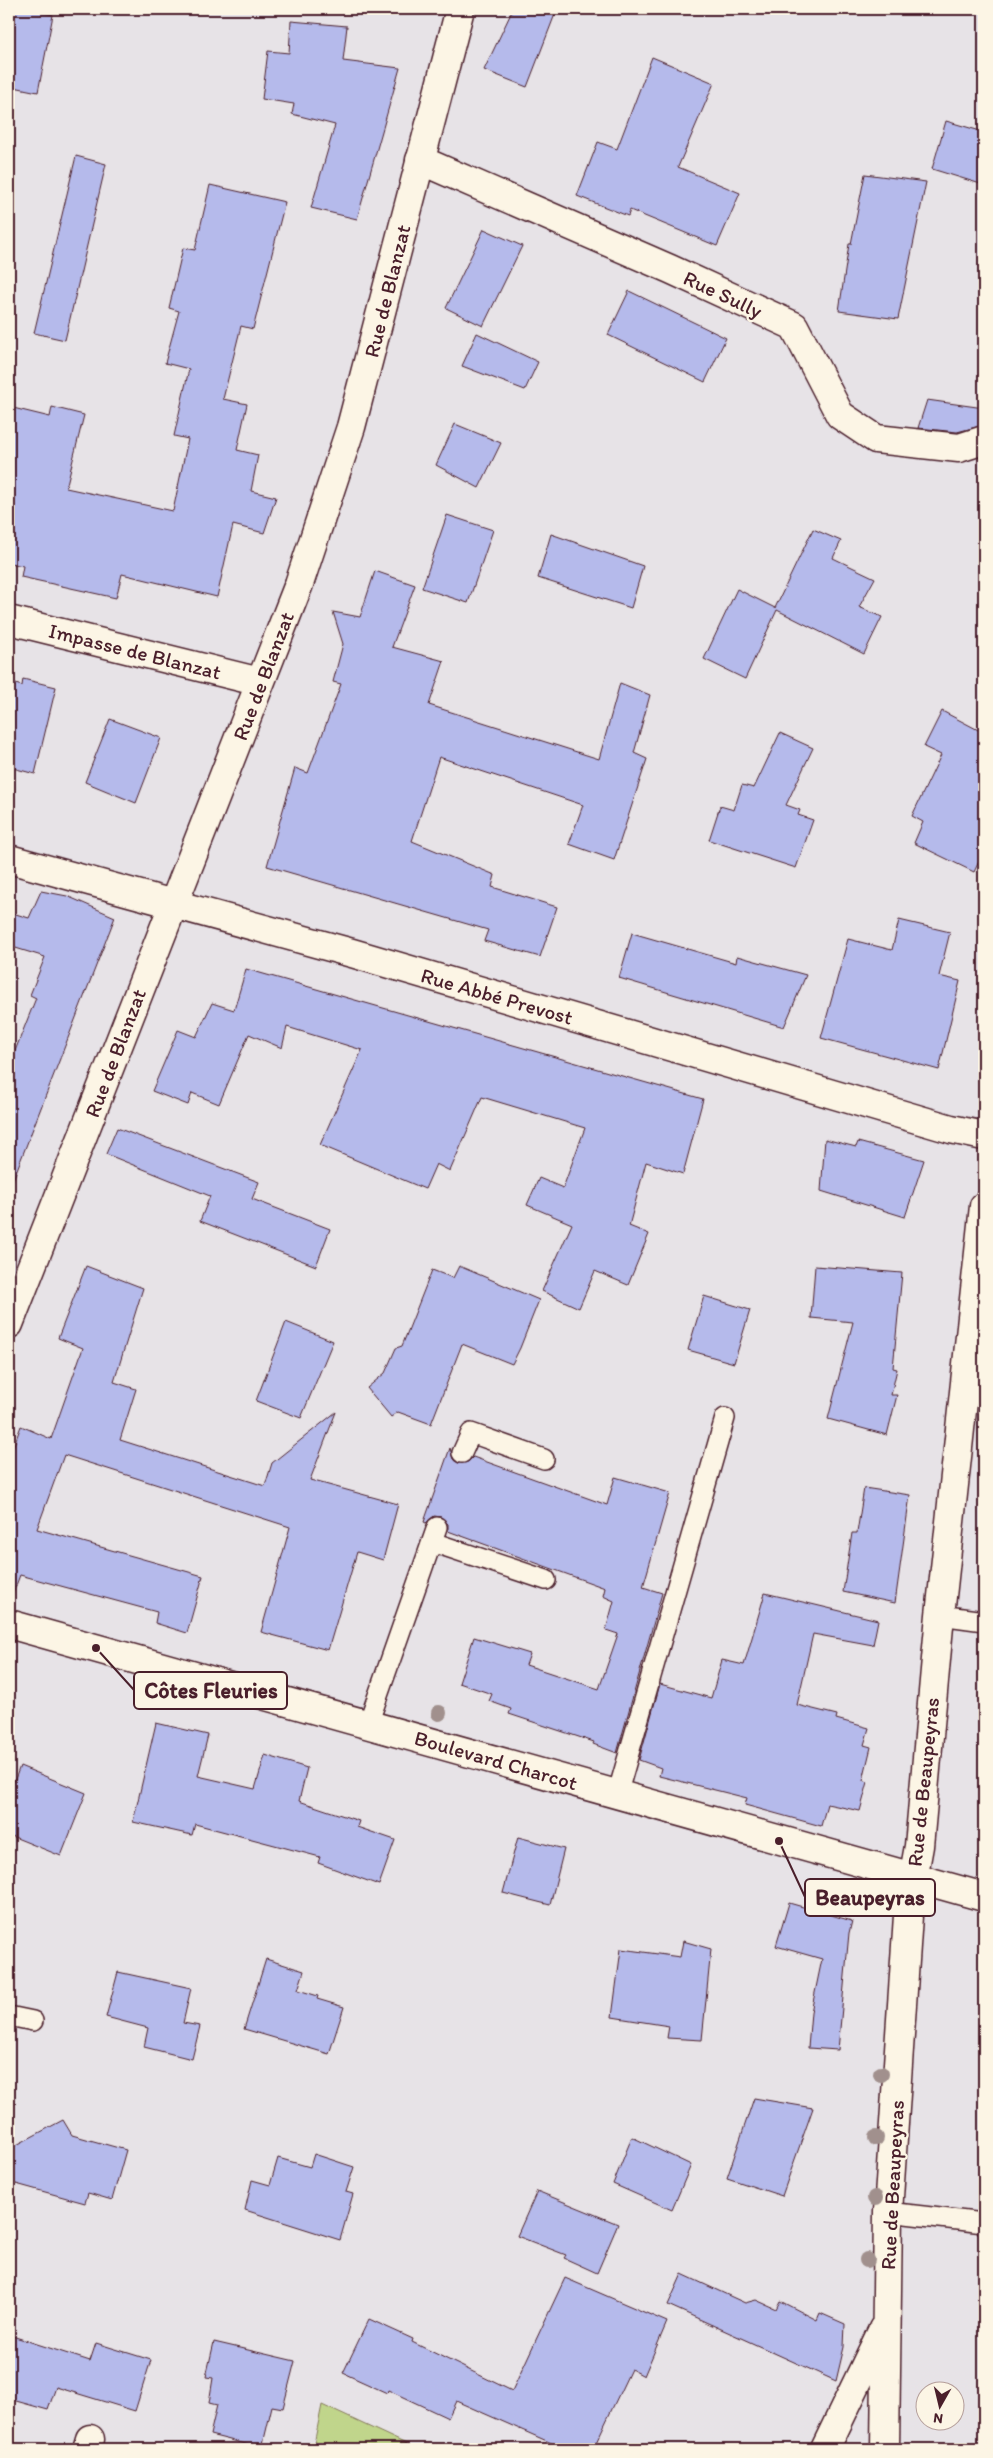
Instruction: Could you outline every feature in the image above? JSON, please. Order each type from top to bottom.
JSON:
[{"type":"street","name":"Rue de Blanzat","points":[[9,1324],[299,584],[351,427],[460,9]]},
{"type":"street","name":"Rue Sully","points":[[420,160],[670,269],[794,326],[840,415],[876,439],[959,448],[984,440]]},
{"type":"street","name":"Impasse de Blanzat","points":[[9,620],[260,682]]},
{"type":"street","name":"Rue Abbé Prevost","points":[[9,859],[352,953],[951,1129],[984,1136]]},
{"type":"street","name":"Rue de Beaupeyras","points":[[885,2449],[888,2212],[912,1877],[919,1846],[940,1615],[984,1206]]},
{"type":"street","name":"Boulevard Charcot","points":[[9,1624],[984,1897]]},
{"type":"street","points":[[825,2449],[886,2321]]},
{"type":"lane","points":[[617,1795],[725,1418]]},
{"type":"lane","points":[[462,1453],[470,1433],[544,1459]]},
{"type":"lane","points":[[368,1724],[434,1534],[546,1580]]},
{"type":"lane","points":[[940,1615],[984,1621]]},
{"type":"lane","points":[[9,2016],[33,2021]]},
{"type":"lane","points":[[888,2212],[984,2223]]},
{"type":"green space","points":[[322,2405],[417,2449],[313,2449]]},
{"type":"building","points":[[9,9],[43,9],[43,13],[53,15],[38,92],[9,86]]},
{"type":"building","points":[[513,9],[557,9],[527,87],[484,70]]},
{"type":"building","points":[[291,21],[347,26],[343,61],[400,68],[357,219],[311,208],[335,125],[292,114],[294,104],[262,99],[268,51],[289,53]]},
{"type":"building","points":[[652,57],[714,83],[678,167],[740,193],[717,246],[630,210],[628,216],[577,196],[598,142],[617,149]]},
{"type":"building","points":[[946,121],[984,132],[984,185],[932,169]]},
{"type":"building","points":[[76,156],[106,164],[65,340],[34,333]]},
{"type":"building","points":[[865,174],[926,182],[898,319],[839,311],[849,244],[851,244]]},
{"type":"building","points":[[210,185],[285,202],[253,329],[241,326],[223,399],[247,404],[237,450],[258,455],[251,491],[276,497],[264,533],[233,525],[217,597],[122,574],[116,598],[21,577],[23,566],[9,563],[9,407],[50,417],[52,407],[84,415],[66,488],[173,511],[188,439],[174,436],[189,369],[165,363],[179,311],[169,308],[183,248],[195,250]]},
{"type":"building","points":[[484,229],[522,246],[483,326],[446,308]]},
{"type":"building","points":[[629,291],[726,338],[705,382],[608,335]]},
{"type":"building","points":[[477,333],[538,362],[525,390],[462,366]]},
{"type":"building","points":[[927,400],[984,408],[984,425],[957,432],[918,428]]},
{"type":"building","points":[[455,424],[501,443],[479,488],[436,465]]},
{"type":"building","points":[[447,515],[493,530],[468,603],[422,588]]},
{"type":"building","points":[[813,529],[841,541],[833,558],[875,578],[859,607],[882,617],[864,654],[777,610],[745,679],[704,659],[737,589],[775,608]]},
{"type":"building","points":[[551,534],[643,566],[631,608],[538,578]]},
{"type":"building","points":[[375,571],[415,585],[392,647],[444,661],[429,705],[599,759],[620,683],[650,695],[634,753],[647,759],[614,860],[569,844],[583,805],[439,757],[412,841],[495,875],[492,887],[557,907],[540,957],[484,941],[488,930],[267,866],[295,768],[308,773],[341,684],[333,682],[343,644],[333,612],[360,617]]},
{"type":"building","points":[[23,679],[56,687],[35,774],[9,767],[9,682],[22,686]]},
{"type":"building","points":[[942,711],[984,733],[984,851],[974,872],[914,843],[923,822],[912,816],[941,755],[924,747]]},
{"type":"building","points":[[110,719],[161,738],[136,803],[85,782]]},
{"type":"building","points":[[780,733],[813,748],[786,805],[800,810],[798,815],[813,820],[796,868],[709,840],[720,806],[734,810],[742,785],[754,788]]},
{"type":"building","points":[[41,891],[67,896],[115,917],[11,1185],[9,1184],[9,1066],[36,998],[30,995],[45,957],[9,946],[9,912],[29,918]]},
{"type":"building","points":[[899,920],[950,932],[939,976],[960,981],[939,1070],[821,1038],[848,939],[892,950]]},
{"type":"building","points":[[632,933],[736,963],[737,956],[806,975],[784,1027],[619,978]]},
{"type":"building","points":[[246,969],[703,1099],[683,1174],[646,1162],[629,1226],[649,1234],[628,1285],[595,1271],[579,1308],[542,1291],[572,1224],[527,1205],[539,1178],[563,1188],[585,1128],[482,1097],[450,1171],[436,1164],[425,1189],[320,1145],[362,1050],[287,1027],[282,1048],[249,1034],[219,1104],[192,1093],[188,1105],[152,1091],[178,1030],[196,1037],[212,1003],[234,1010]]},
{"type":"building","points":[[117,1128],[259,1182],[252,1199],[330,1229],[316,1266],[200,1221],[210,1196],[106,1154]]},
{"type":"building","points":[[825,1139],[856,1147],[858,1142],[924,1160],[905,1217],[821,1191]]},
{"type":"building","points":[[86,1266],[143,1288],[114,1382],[136,1389],[120,1440],[265,1486],[272,1463],[336,1412],[310,1480],[398,1504],[383,1560],[357,1552],[328,1650],[261,1632],[290,1527],[64,1455],[37,1529],[203,1576],[187,1633],[155,1623],[157,1612],[20,1575],[12,1596],[9,1595],[9,1458],[21,1426],[51,1439],[83,1348],[58,1338]]},
{"type":"building","points":[[459,1266],[539,1300],[520,1348],[512,1364],[462,1344],[431,1424],[398,1412],[391,1417],[367,1388],[385,1373],[396,1348],[402,1346],[432,1270],[453,1278]]},
{"type":"building","points":[[815,1266],[902,1273],[893,1368],[897,1369],[891,1395],[897,1395],[887,1435],[828,1419],[853,1322],[811,1318]]},
{"type":"building","points":[[704,1296],[750,1310],[734,1363],[688,1350]]},
{"type":"building","points":[[286,1322],[333,1341],[301,1418],[256,1401]]},
{"type":"building","points":[[450,1448],[453,1459],[458,1463],[468,1462],[473,1457],[607,1505],[615,1477],[670,1493],[643,1587],[662,1593],[617,1753],[593,1744],[594,1742],[509,1714],[511,1709],[489,1701],[492,1694],[459,1683],[474,1637],[530,1654],[526,1665],[599,1689],[618,1634],[606,1630],[614,1601],[603,1596],[605,1588],[448,1531],[448,1524],[441,1517],[434,1516],[426,1523],[424,1522]]},
{"type":"building","points":[[864,1488],[910,1495],[895,1603],[843,1592],[852,1533],[857,1533]]},
{"type":"building","points":[[765,1593],[878,1620],[873,1645],[813,1634],[797,1705],[837,1715],[836,1719],[869,1728],[864,1745],[871,1747],[863,1780],[868,1782],[860,1811],[827,1804],[821,1826],[745,1805],[747,1798],[659,1776],[661,1768],[639,1760],[660,1684],[711,1698],[722,1660],[744,1665]]},
{"type":"building","points":[[156,1723],[208,1735],[198,1776],[255,1789],[265,1755],[307,1768],[299,1801],[359,1821],[357,1827],[395,1840],[379,1885],[318,1863],[320,1857],[195,1824],[192,1835],[133,1822]]},
{"type":"building","points":[[20,1766],[86,1793],[61,1856],[9,1835],[9,1795]]},
{"type":"building","points":[[518,1837],[564,1849],[550,1905],[503,1893]]},
{"type":"building","points":[[789,1903],[852,1921],[849,1933],[838,2050],[808,2048],[811,2012],[822,1959],[776,1946]]},
{"type":"building","points":[[683,1941],[711,1949],[702,2040],[667,2038],[669,2026],[612,2017],[621,1949],[680,1957]]},
{"type":"building","points":[[266,1959],[304,1971],[298,1990],[318,1996],[317,1999],[344,2007],[329,2054],[244,2029]]},
{"type":"building","points":[[118,1972],[191,1988],[183,2023],[200,2026],[192,2059],[144,2047],[148,2028],[106,2017]]},
{"type":"building","points":[[754,2098],[813,2108],[782,2196],[727,2178]]},
{"type":"building","points":[[63,2120],[72,2135],[126,2150],[112,2200],[88,2193],[85,2203],[9,2182],[9,2149]]},
{"type":"building","points":[[632,2137],[691,2165],[672,2210],[613,2184]]},
{"type":"building","points":[[314,2154],[354,2167],[346,2192],[353,2194],[340,2240],[245,2210],[252,2180],[270,2185],[278,2158],[310,2167]]},
{"type":"building","points":[[537,2191],[618,2224],[597,2273],[564,2258],[566,2255],[517,2236]]},
{"type":"building","points":[[682,2274],[745,2303],[756,2300],[776,2309],[780,2301],[817,2320],[820,2313],[845,2324],[844,2347],[836,2381],[668,2305]]},
{"type":"building","points":[[565,2278],[667,2322],[644,2376],[631,2369],[593,2449],[565,2449],[456,2401],[448,2418],[388,2390],[387,2393],[343,2373],[369,2319],[413,2339],[412,2342],[512,2391]]},
{"type":"building","points":[[9,2335],[90,2361],[96,2343],[151,2360],[135,2411],[56,2387],[48,2410],[9,2399]]},
{"type":"building","points":[[214,2342],[295,2361],[283,2408],[272,2406],[262,2448],[210,2435],[217,2405],[209,2403],[213,2378],[206,2377]]},
{"type":"place","name":"Côtes Fleuries","points":[[96,1648]]},
{"type":"place","name":"Beaupeyras","points":[[779,1841]]}]
